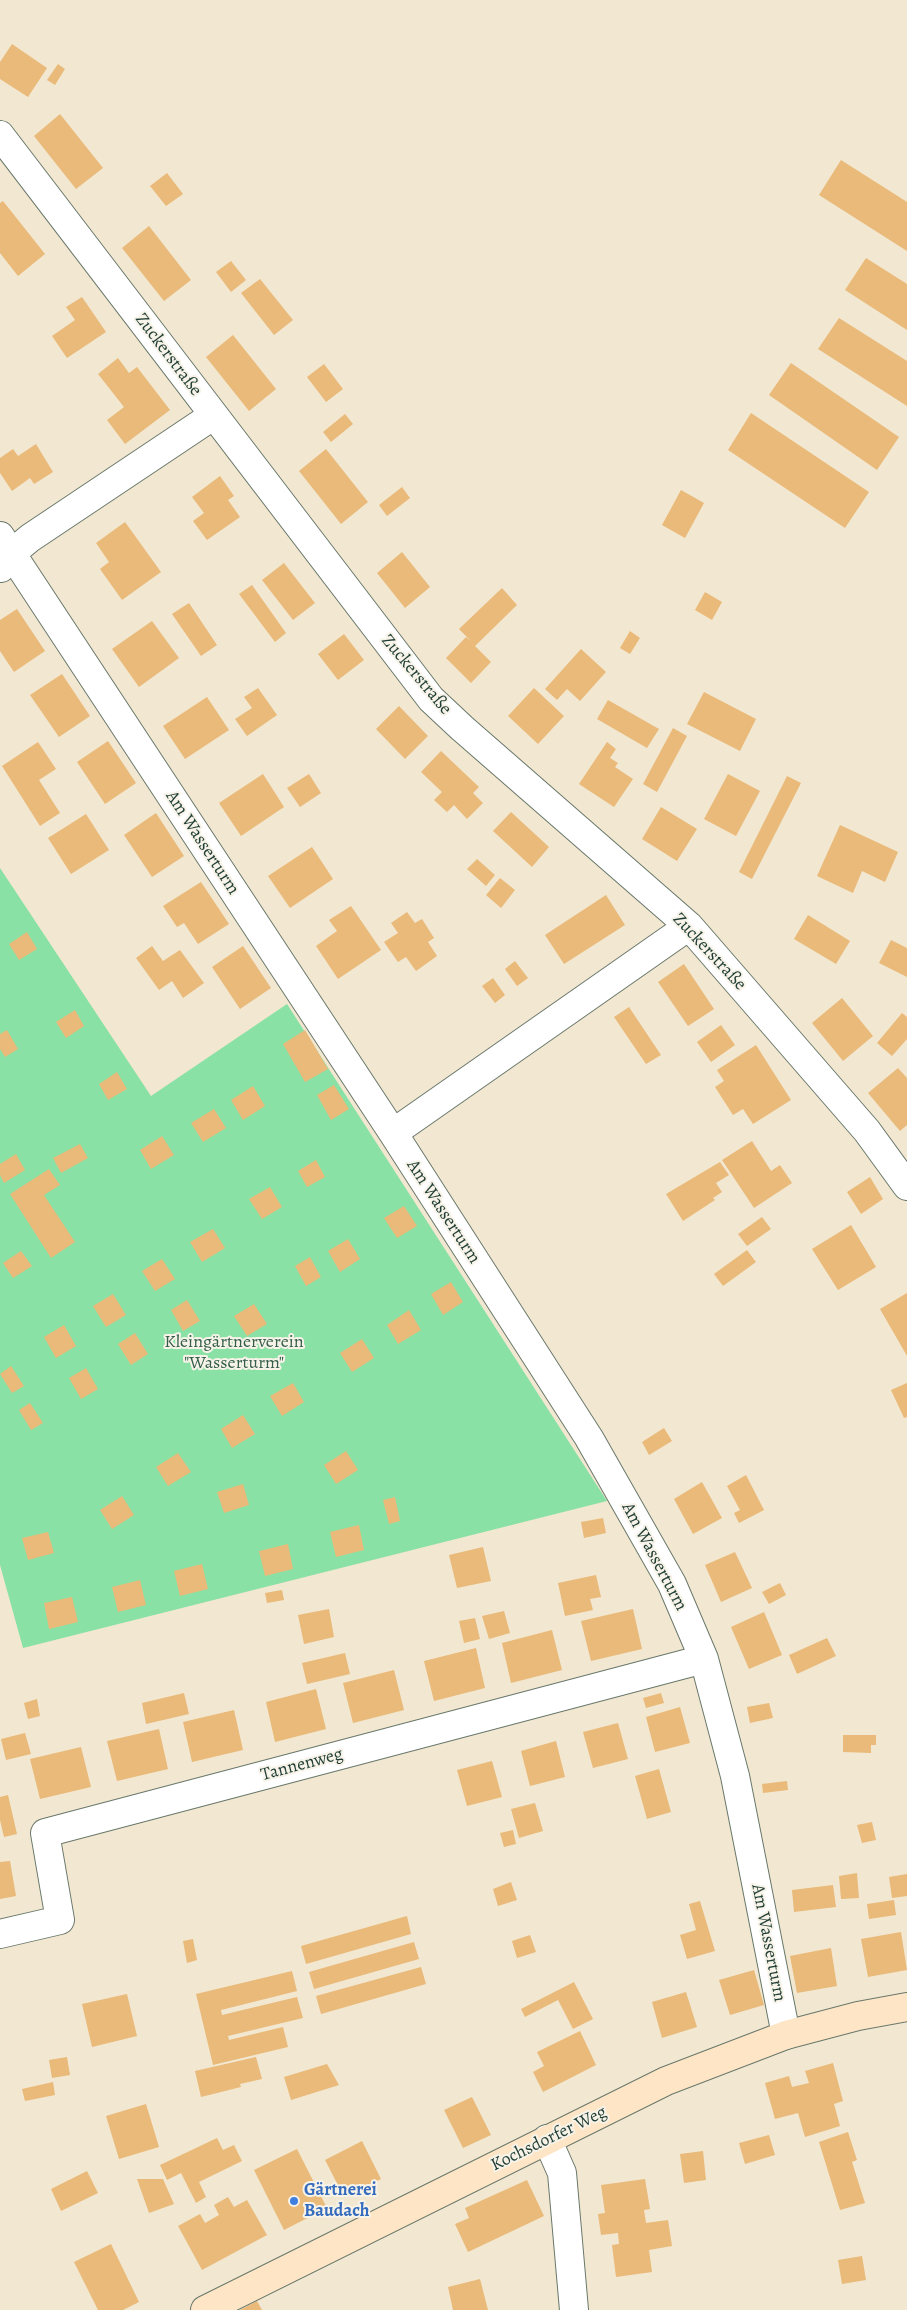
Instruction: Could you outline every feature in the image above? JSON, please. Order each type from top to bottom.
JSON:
[{"type":"street","name":"Zuckerstraße","points":[[0,136],[431,699],[689,926],[867,1131],[907,1186]]},
{"type":"street","name":"Am Wasserturm","points":[[214,415],[30,538],[4,553],[393,1133],[589,1438],[672,1584],[704,1658],[735,1776],[786,2035]]},
{"type":"street","points":[[393,1133],[689,926]]},
{"type":"street","name":"Tannenweg","points":[[0,1934],[60,1920],[44,1833],[704,1658]]},
{"type":"street","name":"Kochsdorfer Weg","points":[[205,2310],[666,2081],[786,2035],[858,2016],[907,2007]]},
{"type":"street","points":[[547,2139],[562,2173],[574,2310]]},
{"type":"green space","name":"Kleingärtnerverein \"Wasserturm\"","points":[[0,868],[151,1096],[287,1004],[607,1501],[23,1648],[0,1565]]},
{"type":"building","points":[[12,44],[47,68],[28,97],[0,79],[0,62]]},
{"type":"building","points":[[58,64],[65,69],[55,85],[47,80]]},
{"type":"building","points":[[60,114],[103,168],[76,189],[34,136]]},
{"type":"building","points":[[841,160],[907,202],[907,251],[819,195]]},
{"type":"building","points":[[167,173],[183,194],[166,206],[150,186]]},
{"type":"building","points":[[3,201],[45,254],[18,276],[0,253],[0,203]]},
{"type":"building","points":[[149,226],[191,280],[164,301],[122,248]]},
{"type":"building","points":[[866,258],[907,284],[907,330],[845,290]]},
{"type":"building","points":[[231,261],[246,280],[231,292],[216,272]]},
{"type":"building","points":[[260,279],[293,320],[274,335],[241,293]]},
{"type":"building","points":[[82,297],[106,332],[67,358],[52,336],[75,320],[66,307]]},
{"type":"building","points":[[839,318],[907,361],[907,406],[818,349]]},
{"type":"building","points":[[233,335],[276,389],[249,411],[206,357]]},
{"type":"building","points":[[118,358],[129,373],[137,367],[170,410],[125,444],[107,420],[124,407],[98,374]]},
{"type":"building","points":[[791,363],[899,437],[877,470],[769,395]]},
{"type":"building","points":[[324,364],[343,389],[326,402],[307,377]]},
{"type":"building","points":[[751,413],[869,492],[845,528],[728,450]]},
{"type":"building","points":[[345,414],[353,424],[331,442],[323,432]]},
{"type":"building","points":[[36,444],[53,472],[34,484],[30,478],[12,491],[0,473],[0,458],[13,449],[18,456]]},
{"type":"building","points":[[326,449],[368,502],[341,524],[299,471]]},
{"type":"building","points":[[220,476],[234,496],[228,500],[240,517],[207,540],[193,521],[204,513],[192,497]]},
{"type":"building","points":[[402,487],[410,498],[387,516],[379,505]]},
{"type":"building","points":[[681,490],[704,503],[685,538],[662,525]]},
{"type":"building","points":[[125,522],[161,572],[122,600],[100,569],[109,562],[96,543]]},
{"type":"building","points":[[402,552],[430,587],[405,608],[377,573]]},
{"type":"building","points":[[284,563],[315,603],[293,620],[262,580]]},
{"type":"building","points":[[252,585],[286,633],[275,642],[239,594]]},
{"type":"building","points":[[502,588],[517,605],[475,646],[491,662],[471,683],[446,658],[466,637],[472,642],[459,629]]},
{"type":"building","points":[[705,592],[722,602],[712,620],[695,610]]},
{"type":"building","points":[[189,603],[217,645],[201,656],[172,614]]},
{"type":"building","points":[[17,609],[45,651],[14,672],[0,651],[0,620]]},
{"type":"building","points":[[152,621],[179,658],[139,687],[112,649]]},
{"type":"building","points":[[630,631],[640,638],[630,654],[620,648]]},
{"type":"building","points":[[344,634],[364,660],[338,680],[318,654]]},
{"type":"building","points":[[581,649],[606,672],[580,701],[567,689],[557,700],[545,689]]},
{"type":"building","points":[[62,674],[90,716],[59,737],[30,695]]},
{"type":"building","points":[[258,688],[277,715],[247,736],[235,719],[252,708],[244,697]]},
{"type":"building","points":[[534,688],[564,716],[538,744],[508,716]]},
{"type":"building","points":[[704,692],[756,719],[740,751],[687,724]]},
{"type":"building","points":[[207,697],[229,730],[185,759],[163,726]]},
{"type":"building","points":[[608,700],[659,729],[647,748],[597,719]]},
{"type":"building","points":[[399,706],[428,736],[405,759],[376,729]]},
{"type":"building","points":[[673,728],[687,736],[657,792],[643,784]]},
{"type":"building","points":[[108,741],[136,783],[105,804],[77,762]]},
{"type":"building","points":[[38,742],[56,769],[39,780],[60,813],[40,826],[2,766]]},
{"type":"building","points":[[607,742],[616,749],[610,758],[618,763],[615,767],[633,779],[614,807],[579,784]]},
{"type":"building","points":[[441,751],[479,787],[473,793],[483,803],[467,819],[454,805],[447,812],[434,800],[442,792],[421,772]]},
{"type":"building","points":[[263,774],[284,807],[241,836],[219,803]]},
{"type":"building","points":[[309,774],[321,793],[300,807],[287,788]]},
{"type":"building","points":[[728,774],[760,791],[736,836],[704,819]]},
{"type":"building","points":[[787,776],[801,783],[752,879],[739,872]]},
{"type":"building","points":[[661,807],[697,829],[677,861],[642,839]]},
{"type":"building","points":[[511,812],[549,847],[532,867],[493,831]]},
{"type":"building","points":[[156,813],[184,856],[152,877],[124,835]]},
{"type":"building","points":[[86,814],[109,850],[71,874],[48,838]]},
{"type":"building","points":[[840,825],[898,852],[885,882],[862,871],[853,893],[817,876]]},
{"type":"building","points":[[312,847],[333,879],[290,908],[268,876]]},
{"type":"building","points":[[477,859],[495,875],[486,886],[467,869]]},
{"type":"building","points":[[500,878],[515,890],[501,908],[486,895]]},
{"type":"building","points":[[201,882],[229,924],[198,944],[184,923],[177,927],[163,906]]},
{"type":"building","points":[[606,895],[625,925],[564,964],[545,935]]},
{"type":"building","points":[[351,906],[381,950],[338,979],[316,946],[337,931],[329,920]]},
{"type":"building","points":[[407,912],[415,923],[422,919],[434,938],[428,942],[437,956],[416,971],[406,957],[398,962],[384,942],[398,933],[391,923]]},
{"type":"building","points":[[808,915],[850,941],[836,964],[794,939]]},
{"type":"building","points":[[27,932],[37,949],[19,960],[9,944]]},
{"type":"building","points":[[891,940],[907,948],[907,977],[879,963]]},
{"type":"building","points":[[152,946],[163,961],[180,950],[204,983],[183,998],[172,981],[159,990],[136,958]]},
{"type":"building","points":[[243,946],[271,988],[240,1009],[212,967]]},
{"type":"building","points":[[515,961],[528,978],[517,986],[505,969]]},
{"type":"building","points":[[684,964],[714,1009],[688,1026],[658,982]]},
{"type":"building","points":[[493,978],[505,995],[495,1003],[482,986]]},
{"type":"building","points":[[842,998],[873,1036],[843,1061],[812,1023]]},
{"type":"building","points":[[629,1007],[661,1055],[646,1064],[614,1017]]},
{"type":"building","points":[[75,1010],[84,1026],[66,1038],[56,1022]]},
{"type":"building","points":[[902,1013],[907,1017],[907,1039],[892,1056],[877,1043]]},
{"type":"building","points":[[721,1025],[735,1045],[711,1062],[697,1042]]},
{"type":"building","points":[[7,1030],[18,1049],[5,1057],[0,1049],[0,1034]]},
{"type":"building","points":[[305,1030],[328,1069],[305,1082],[283,1044]]},
{"type":"building","points":[[756,1045],[791,1100],[753,1124],[743,1109],[733,1115],[715,1087],[724,1081],[717,1070]]},
{"type":"building","points":[[898,1068],[907,1078],[907,1125],[900,1131],[868,1093]]},
{"type":"building","points":[[117,1072],[127,1089],[108,1100],[99,1084]]},
{"type":"building","points":[[334,1085],[349,1109],[331,1120],[317,1095]]},
{"type":"building","points":[[253,1086],[265,1106],[243,1120],[231,1100]]},
{"type":"building","points":[[214,1109],[226,1128],[203,1142],[191,1123]]},
{"type":"building","points":[[162,1136],[174,1155],[151,1169],[140,1150]]},
{"type":"building","points":[[752,1141],[771,1171],[780,1165],[792,1183],[754,1208],[722,1160]]},
{"type":"building","points":[[80,1144],[88,1158],[61,1173],[53,1158]]},
{"type":"building","points":[[16,1154],[25,1170],[4,1183],[0,1175],[0,1164]]},
{"type":"building","points":[[316,1160],[325,1177],[307,1187],[298,1171]]},
{"type":"building","points":[[720,1162],[729,1175],[716,1183],[722,1192],[713,1198],[715,1200],[683,1221],[666,1194]]},
{"type":"building","points":[[49,1169],[60,1185],[44,1195],[75,1242],[51,1258],[10,1194]]},
{"type":"building","points":[[870,1177],[883,1199],[861,1214],[847,1192]]},
{"type":"building","points":[[270,1187],[282,1207],[262,1219],[249,1199]]},
{"type":"building","points":[[404,1206],[417,1226],[397,1238],[384,1218]]},
{"type":"building","points":[[762,1217],[771,1229],[747,1246],[738,1234]]},
{"type":"building","points":[[851,1225],[876,1267],[838,1290],[812,1249]]},
{"type":"building","points":[[213,1229],[225,1248],[202,1262],[190,1242]]},
{"type":"building","points":[[348,1239],[360,1259],[340,1272],[328,1251]]},
{"type":"building","points":[[747,1250],[756,1262],[723,1286],[714,1274]]},
{"type":"building","points":[[21,1251],[32,1266],[13,1278],[3,1263]]},
{"type":"building","points":[[310,1257],[321,1277],[306,1286],[295,1266]]},
{"type":"building","points":[[162,1259],[175,1279],[155,1291],[142,1271]]},
{"type":"building","points":[[451,1282],[463,1302],[443,1315],[431,1294]]},
{"type":"building","points":[[907,1293],[907,1356],[880,1309]]},
{"type":"building","points":[[113,1294],[126,1315],[106,1327],[93,1306]]},
{"type":"building","points":[[187,1300],[200,1321],[183,1331],[171,1310]]},
{"type":"building","points":[[254,1304],[267,1324],[247,1336],[234,1316]]},
{"type":"building","points":[[409,1310],[421,1330],[398,1344],[387,1325]]},
{"type":"building","points":[[64,1325],[76,1346],[56,1358],[44,1337]]},
{"type":"building","points":[[135,1333],[148,1354],[131,1365],[118,1344]]},
{"type":"building","points":[[362,1339],[374,1358],[352,1372],[340,1353]]},
{"type":"building","points":[[11,1366],[24,1386],[12,1393],[0,1374]]},
{"type":"building","points":[[86,1368],[98,1389],[81,1399],[69,1378]]},
{"type":"building","points":[[293,1383],[304,1402],[282,1416],[270,1396]]},
{"type":"building","points":[[907,1383],[907,1417],[904,1418],[891,1390]]},
{"type":"building","points":[[30,1403],[43,1423],[31,1430],[19,1410]]},
{"type":"building","points":[[243,1415],[255,1434],[232,1448],[221,1429]]},
{"type":"building","points":[[664,1428],[672,1441],[649,1455],[642,1442]]},
{"type":"building","points":[[346,1451],[358,1470],[336,1484],[324,1465]]},
{"type":"building","points":[[178,1453],[191,1472],[168,1486],[156,1467]]},
{"type":"building","points":[[746,1475],[764,1510],[739,1523],[734,1513],[740,1510],[727,1486]]},
{"type":"building","points":[[702,1482],[722,1518],[693,1534],[674,1499]]},
{"type":"building","points":[[243,1484],[249,1505],[224,1513],[217,1492]]},
{"type":"building","points":[[122,1496],[134,1515],[112,1529],[100,1510]]},
{"type":"building","points":[[395,1497],[400,1521],[389,1524],[383,1500]]},
{"type":"building","points":[[603,1518],[606,1533],[584,1538],[581,1522]]},
{"type":"building","points":[[359,1525],[364,1550],[336,1557],[330,1532]]},
{"type":"building","points":[[48,1532],[54,1553],[28,1560],[22,1538]]},
{"type":"building","points":[[288,1544],[293,1569],[265,1576],[259,1551]]},
{"type":"building","points":[[483,1547],[491,1581],[457,1588],[449,1555]]},
{"type":"building","points":[[735,1552],[752,1588],[721,1602],[705,1565]]},
{"type":"building","points":[[202,1564],[208,1589],[180,1596],[174,1571]]},
{"type":"building","points":[[596,1575],[601,1597],[590,1599],[593,1610],[565,1616],[558,1583]]},
{"type":"building","points":[[140,1580],[146,1605],[118,1612],[112,1587]]},
{"type":"building","points":[[780,1583],[786,1595],[769,1604],[762,1592]]},
{"type":"building","points":[[282,1590],[284,1600],[267,1603],[265,1593]]},
{"type":"building","points":[[72,1597],[78,1622],[49,1629],[44,1603]]},
{"type":"building","points":[[329,1609],[334,1637],[304,1644],[298,1615]]},
{"type":"building","points":[[633,1609],[642,1649],[591,1661],[581,1621]]},
{"type":"building","points":[[504,1611],[510,1633],[489,1639],[482,1616]]},
{"type":"building","points":[[764,1612],[782,1655],[749,1669],[731,1627]]},
{"type":"building","points":[[475,1618],[480,1639],[464,1643],[459,1621]]},
{"type":"building","points":[[552,1630],[562,1670],[511,1683],[502,1643]]},
{"type":"building","points":[[827,1638],[836,1656],[797,1674],[789,1655]]},
{"type":"building","points":[[476,1648],[485,1688],[434,1701],[424,1661]]},
{"type":"building","points":[[345,1653],[350,1674],[307,1684],[302,1663]]},
{"type":"building","points":[[394,1670],[404,1710],[353,1723],[343,1683]]},
{"type":"building","points":[[316,1689],[326,1729],[275,1742],[266,1702]]},
{"type":"building","points":[[184,1693],[189,1714],[146,1724],[142,1703]]},
{"type":"building","points":[[661,1693],[664,1703],[646,1708],[643,1698]]},
{"type":"building","points":[[37,1699],[40,1716],[28,1719],[24,1703]]},
{"type":"building","points":[[769,1703],[773,1718],[750,1723],[747,1707]]},
{"type":"building","points":[[680,1707],[690,1743],[655,1752],[646,1717]]},
{"type":"building","points":[[234,1710],[243,1750],[192,1762],[183,1722]]},
{"type":"building","points":[[618,1723],[628,1759],[593,1768],[583,1732]]},
{"type":"building","points":[[159,1729],[168,1769],[117,1781],[107,1741]]},
{"type":"building","points":[[25,1733],[31,1754],[6,1760],[1,1739]]},
{"type":"building","points":[[843,1735],[876,1735],[876,1745],[871,1745],[871,1753],[843,1752]]},
{"type":"building","points":[[556,1741],[565,1777],[530,1786],[521,1751]]},
{"type":"building","points":[[81,1747],[91,1787],[40,1799],[30,1759]]},
{"type":"building","points":[[492,1761],[502,1797],[467,1806],[457,1770]]},
{"type":"building","points":[[659,1769],[671,1812],[647,1819],[635,1776]]},
{"type":"building","points":[[787,1781],[788,1790],[763,1793],[762,1784]]},
{"type":"building","points":[[8,1795],[17,1834],[4,1837],[0,1820],[0,1797]]},
{"type":"building","points":[[535,1803],[543,1831],[519,1838],[511,1809]]},
{"type":"building","points":[[872,1822],[876,1840],[862,1843],[857,1825]]},
{"type":"building","points":[[513,1830],[516,1844],[504,1847],[500,1833]]},
{"type":"building","points":[[10,1861],[16,1896],[0,1899],[0,1862]]},
{"type":"building","points":[[857,1873],[859,1898],[841,1899],[839,1876]]},
{"type":"building","points":[[907,1874],[907,1896],[892,1898],[889,1877]]},
{"type":"building","points":[[511,1882],[517,1900],[498,1906],[493,1889]]},
{"type":"building","points":[[833,1885],[836,1907],[794,1912],[792,1890]]},
{"type":"building","points":[[894,1900],[896,1915],[869,1919],[867,1904]]},
{"type":"building","points":[[700,1901],[715,1951],[687,1959],[680,1935],[696,1930],[689,1904]]},
{"type":"building","points":[[407,1916],[411,1934],[306,1964],[301,1946]]},
{"type":"building","points":[[901,1932],[907,1970],[868,1977],[861,1939]]},
{"type":"building","points":[[530,1935],[536,1952],[517,1958],[512,1941]]},
{"type":"building","points":[[193,1939],[197,1960],[187,1963],[183,1941]]},
{"type":"building","points":[[414,1942],[419,1959],[314,1989],[309,1972]]},
{"type":"building","points":[[831,1948],[837,1986],[797,1993],[790,1956]]},
{"type":"building","points":[[421,1967],[426,1984],[321,2014],[316,1996]]},
{"type":"building","points":[[754,1970],[764,2005],[730,2015],[719,1980]]},
{"type":"building","points":[[292,1971],[297,1991],[221,2010],[222,2015],[297,1997],[303,2018],[228,2036],[229,2040],[283,2027],[288,2047],[213,2065],[196,1994]]},
{"type":"building","points":[[574,1982],[593,2019],[573,2029],[558,2000],[525,2017],[521,2009]]},
{"type":"building","points":[[686,1992],[697,2027],[662,2038],[652,2002]]},
{"type":"building","points":[[127,1994],[137,2036],[92,2047],[82,2004]]},
{"type":"building","points":[[580,2031],[596,2065],[543,2092],[533,2072],[544,2066],[537,2052]]},
{"type":"building","points":[[67,2057],[70,2075],[52,2078],[49,2060]]},
{"type":"building","points":[[256,2057],[262,2079],[240,2084],[241,2087],[201,2097],[195,2071]]},
{"type":"building","points":[[833,2063],[843,2101],[834,2104],[840,2126],[805,2137],[798,2113],[775,2119],[765,2083],[789,2076],[792,2087],[809,2083],[805,2071]]},
{"type":"building","points":[[327,2064],[339,2085],[291,2100],[284,2077]]},
{"type":"building","points":[[53,2082],[55,2095],[25,2101],[22,2089]]},
{"type":"building","points":[[472,2097],[491,2135],[463,2148],[444,2110]]},
{"type":"building","points":[[146,2104],[159,2147],[119,2159],[106,2116]]},
{"type":"building","points":[[848,2132],[857,2160],[852,2162],[865,2203],[840,2210],[819,2142]]},
{"type":"building","points":[[769,2135],[775,2155],[745,2164],[739,2143]]},
{"type":"building","points":[[217,2138],[223,2150],[234,2145],[242,2161],[199,2182],[206,2197],[196,2203],[181,2173],[167,2180],[160,2165]]},
{"type":"building","points":[[362,2141],[381,2179],[344,2197],[325,2160]]},
{"type":"building","points":[[297,2149],[327,2208],[284,2230],[254,2170]]},
{"type":"building","points":[[703,2151],[706,2180],[684,2183],[680,2154]]},
{"type":"building","points":[[87,2171],[98,2193],[61,2211],[51,2189]]},
{"type":"building","points":[[137,2179],[163,2179],[174,2204],[149,2213]]},
{"type":"building","points":[[645,2179],[650,2209],[644,2210],[646,2223],[668,2220],[672,2246],[649,2250],[652,2272],[616,2277],[612,2245],[619,2244],[618,2233],[601,2235],[598,2214],[605,2213],[601,2185]]},
{"type":"building","points":[[527,2180],[544,2216],[468,2252],[455,2224],[469,2218],[465,2208]]},
{"type":"building","points":[[228,2197],[234,2207],[247,2200],[267,2235],[202,2270],[178,2226],[200,2214],[205,2223],[219,2215],[214,2205]]},
{"type":"building","points":[[111,2244],[139,2302],[123,2310],[98,2310],[74,2262]]},
{"type":"building","points":[[862,2256],[866,2280],[842,2284],[838,2260]]},
{"type":"building","points":[[480,2279],[488,2310],[453,2310],[448,2287]]},
{"type":"building","points":[[257,2301],[262,2310],[240,2310]]},
{"type":"place","name":"Gärtnerei Baudach","points":[[294,2201]]}]
